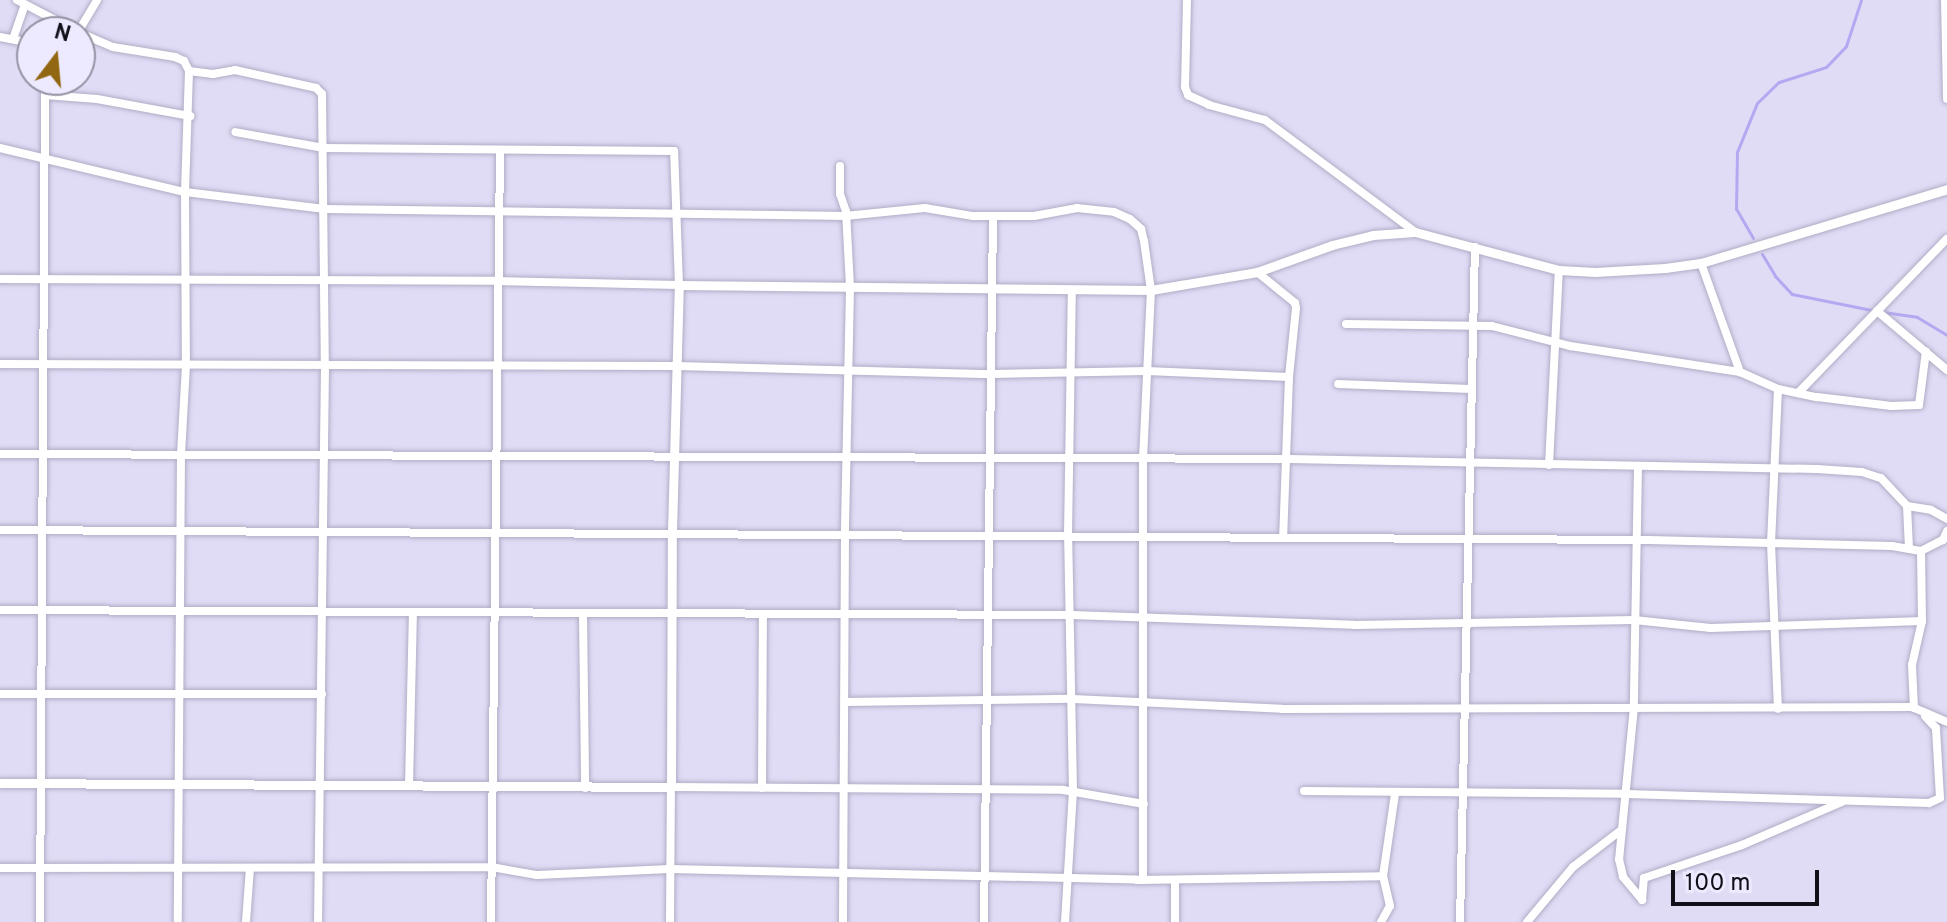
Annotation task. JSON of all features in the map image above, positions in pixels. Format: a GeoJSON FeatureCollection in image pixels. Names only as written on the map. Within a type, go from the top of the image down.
{"type":"FeatureCollection","features":[{"type":"Feature","properties":{"kind":"street"},"geometry":{"type":"LineString","coordinates":[[1187,0],[1185,87],[1188,95],[1209,105],[1265,120],[1415,232]]}},
{"type":"Feature","properties":{"kind":"street"},"geometry":{"type":"LineString","coordinates":[[1945,0],[1947,99]]}},
{"type":"Feature","properties":{"kind":"street"},"geometry":{"type":"LineString","coordinates":[[13,39],[21,2],[43,16]]}},
{"type":"Feature","properties":{"kind":"street"},"geometry":{"type":"LineString","coordinates":[[0,37],[16,40]]}},
{"type":"Feature","properties":{"kind":"street"},"geometry":{"type":"LineString","coordinates":[[96,40],[113,47],[175,57],[184,61],[189,71],[190,116],[185,192],[186,365],[181,454],[182,783],[178,922]]}},
{"type":"Feature","properties":{"kind":"street"},"geometry":{"type":"LineString","coordinates":[[189,71],[213,74],[235,70],[320,90],[324,148],[325,367],[318,922]]}},
{"type":"Feature","properties":{"kind":"street"},"geometry":{"type":"LineString","coordinates":[[40,922],[43,610],[41,279],[45,96]]}},
{"type":"Feature","properties":{"kind":"street"},"geometry":{"type":"LineString","coordinates":[[58,96],[97,99],[190,116]]}},
{"type":"Feature","properties":{"kind":"street"},"geometry":{"type":"LineString","coordinates":[[235,132],[324,148],[674,151],[679,285],[672,531],[670,922]]}},
{"type":"Feature","properties":{"kind":"street"},"geometry":{"type":"LineString","coordinates":[[0,148],[185,192],[325,209],[499,214],[845,216],[925,208],[993,216],[1034,216],[1077,208],[1114,212],[1130,219],[1141,229],[1151,290],[1143,459],[1143,880]]}},
{"type":"Feature","properties":{"kind":"street"},"geometry":{"type":"LineString","coordinates":[[491,922],[500,150]]}},
{"type":"Feature","properties":{"kind":"street"},"geometry":{"type":"LineString","coordinates":[[840,166],[850,288],[843,922]]}},
{"type":"Feature","properties":{"kind":"street"},"geometry":{"type":"LineString","coordinates":[[0,279],[498,281],[1151,290],[1257,272],[1332,245],[1373,235],[1415,232],[1559,270],[1595,272],[1701,263],[1947,189]]}},
{"type":"Feature","properties":{"kind":"street"},"geometry":{"type":"LineString","coordinates":[[984,922],[993,216]]}},
{"type":"Feature","properties":{"kind":"street"},"geometry":{"type":"LineString","coordinates":[[1799,392],[1947,239]]}},
{"type":"Feature","properties":{"kind":"street"},"geometry":{"type":"LineString","coordinates":[[1460,922],[1475,247]]}},
{"type":"Feature","properties":{"kind":"street"},"geometry":{"type":"LineString","coordinates":[[1701,263],[1740,372]]}},
{"type":"Feature","properties":{"kind":"street"},"geometry":{"type":"LineString","coordinates":[[1549,465],[1559,270]]}},
{"type":"Feature","properties":{"kind":"street"},"geometry":{"type":"LineString","coordinates":[[1257,272],[1295,303],[1283,537]]}},
{"type":"Feature","properties":{"kind":"street"},"geometry":{"type":"LineString","coordinates":[[1065,922],[1073,791],[1072,615],[1068,535],[1072,290]]}},
{"type":"Feature","properties":{"kind":"street"},"geometry":{"type":"LineString","coordinates":[[1877,311],[1947,370]]}},
{"type":"Feature","properties":{"kind":"street"},"geometry":{"type":"LineString","coordinates":[[1346,324],[1473,326],[1514,331],[1554,343],[1740,372],[1778,389],[1868,405],[1916,406],[1921,400],[1926,351]]}},
{"type":"Feature","properties":{"kind":"street"},"geometry":{"type":"LineString","coordinates":[[0,364],[677,366],[991,374],[1147,371],[1289,377]]}},
{"type":"Feature","properties":{"kind":"street"},"geometry":{"type":"LineString","coordinates":[[1338,384],[1471,389]]}},
{"type":"Feature","properties":{"kind":"street"},"geometry":{"type":"LineString","coordinates":[[1778,389],[1771,543],[1778,709]]}},
{"type":"Feature","properties":{"kind":"street"},"geometry":{"type":"LineString","coordinates":[[0,454],[1289,459],[1776,469],[1862,472],[1881,478],[1907,506],[1931,510],[1947,519]]}},
{"type":"Feature","properties":{"kind":"street"},"geometry":{"type":"LineString","coordinates":[[1638,466],[1634,707],[1620,831],[1619,859],[1623,877],[1642,900],[1644,878],[1754,841],[1845,801]]}},
{"type":"Feature","properties":{"kind":"street"},"geometry":{"type":"LineString","coordinates":[[1907,506],[1909,548]]}},
{"type":"Feature","properties":{"kind":"street"},"geometry":{"type":"LineString","coordinates":[[0,530],[672,531],[1470,541],[1635,540],[1909,548],[1921,551],[1946,537]]}},
{"type":"Feature","properties":{"kind":"street"},"geometry":{"type":"LineString","coordinates":[[1304,791],[1626,794],[1929,803],[1940,798],[1936,728],[1912,707],[1912,665],[1922,621],[1921,551]]}},
{"type":"Feature","properties":{"kind":"street"},"geometry":{"type":"LineString","coordinates":[[0,610],[1072,615],[1468,626],[1634,620],[1711,628],[1922,621]]}},
{"type":"Feature","properties":{"kind":"street"},"geometry":{"type":"LineString","coordinates":[[409,786],[413,612]]}},
{"type":"Feature","properties":{"kind":"street"},"geometry":{"type":"LineString","coordinates":[[583,613],[585,788]]}},
{"type":"Feature","properties":{"kind":"street"},"geometry":{"type":"LineString","coordinates":[[762,788],[763,614]]}},
{"type":"Feature","properties":{"kind":"street"},"geometry":{"type":"LineString","coordinates":[[0,694],[322,694]]}},
{"type":"Feature","properties":{"kind":"street"},"geometry":{"type":"LineString","coordinates":[[846,702],[1073,699],[1282,709],[1912,707],[1947,722]]}},
{"type":"Feature","properties":{"kind":"street"},"geometry":{"type":"LineString","coordinates":[[0,783],[986,789],[1073,791],[1144,804]]}},
{"type":"Feature","properties":{"kind":"street"},"geometry":{"type":"LineString","coordinates":[[1381,922],[1390,906],[1383,876],[1395,794]]}},
{"type":"Feature","properties":{"kind":"street"},"geometry":{"type":"LineString","coordinates":[[1527,922],[1573,867],[1620,831]]}},
{"type":"Feature","properties":{"kind":"street"},"geometry":{"type":"LineString","coordinates":[[0,868],[491,867],[537,875],[670,869],[1143,880],[1383,876]]}},
{"type":"Feature","properties":{"kind":"street"},"geometry":{"type":"LineString","coordinates":[[246,922],[250,868]]}},
{"type":"Feature","properties":{"kind":"street"},"geometry":{"type":"LineString","coordinates":[[1175,880],[1175,922]]}},
{"type":"Feature","properties":{"kind":"waterway"},"geometry":{"type":"LineString","coordinates":[[1753,238],[1736,209],[1737,152],[1757,103],[1779,82],[1826,67],[1846,46],[1861,0]]}},
{"type":"Feature","properties":{"kind":"waterway"},"geometry":{"type":"LineString","coordinates":[[1762,254],[1775,276],[1792,294],[1876,311]]}},
{"type":"Feature","properties":{"kind":"waterway"},"geometry":{"type":"LineString","coordinates":[[1883,312],[1917,317],[1947,335]]}}]}
